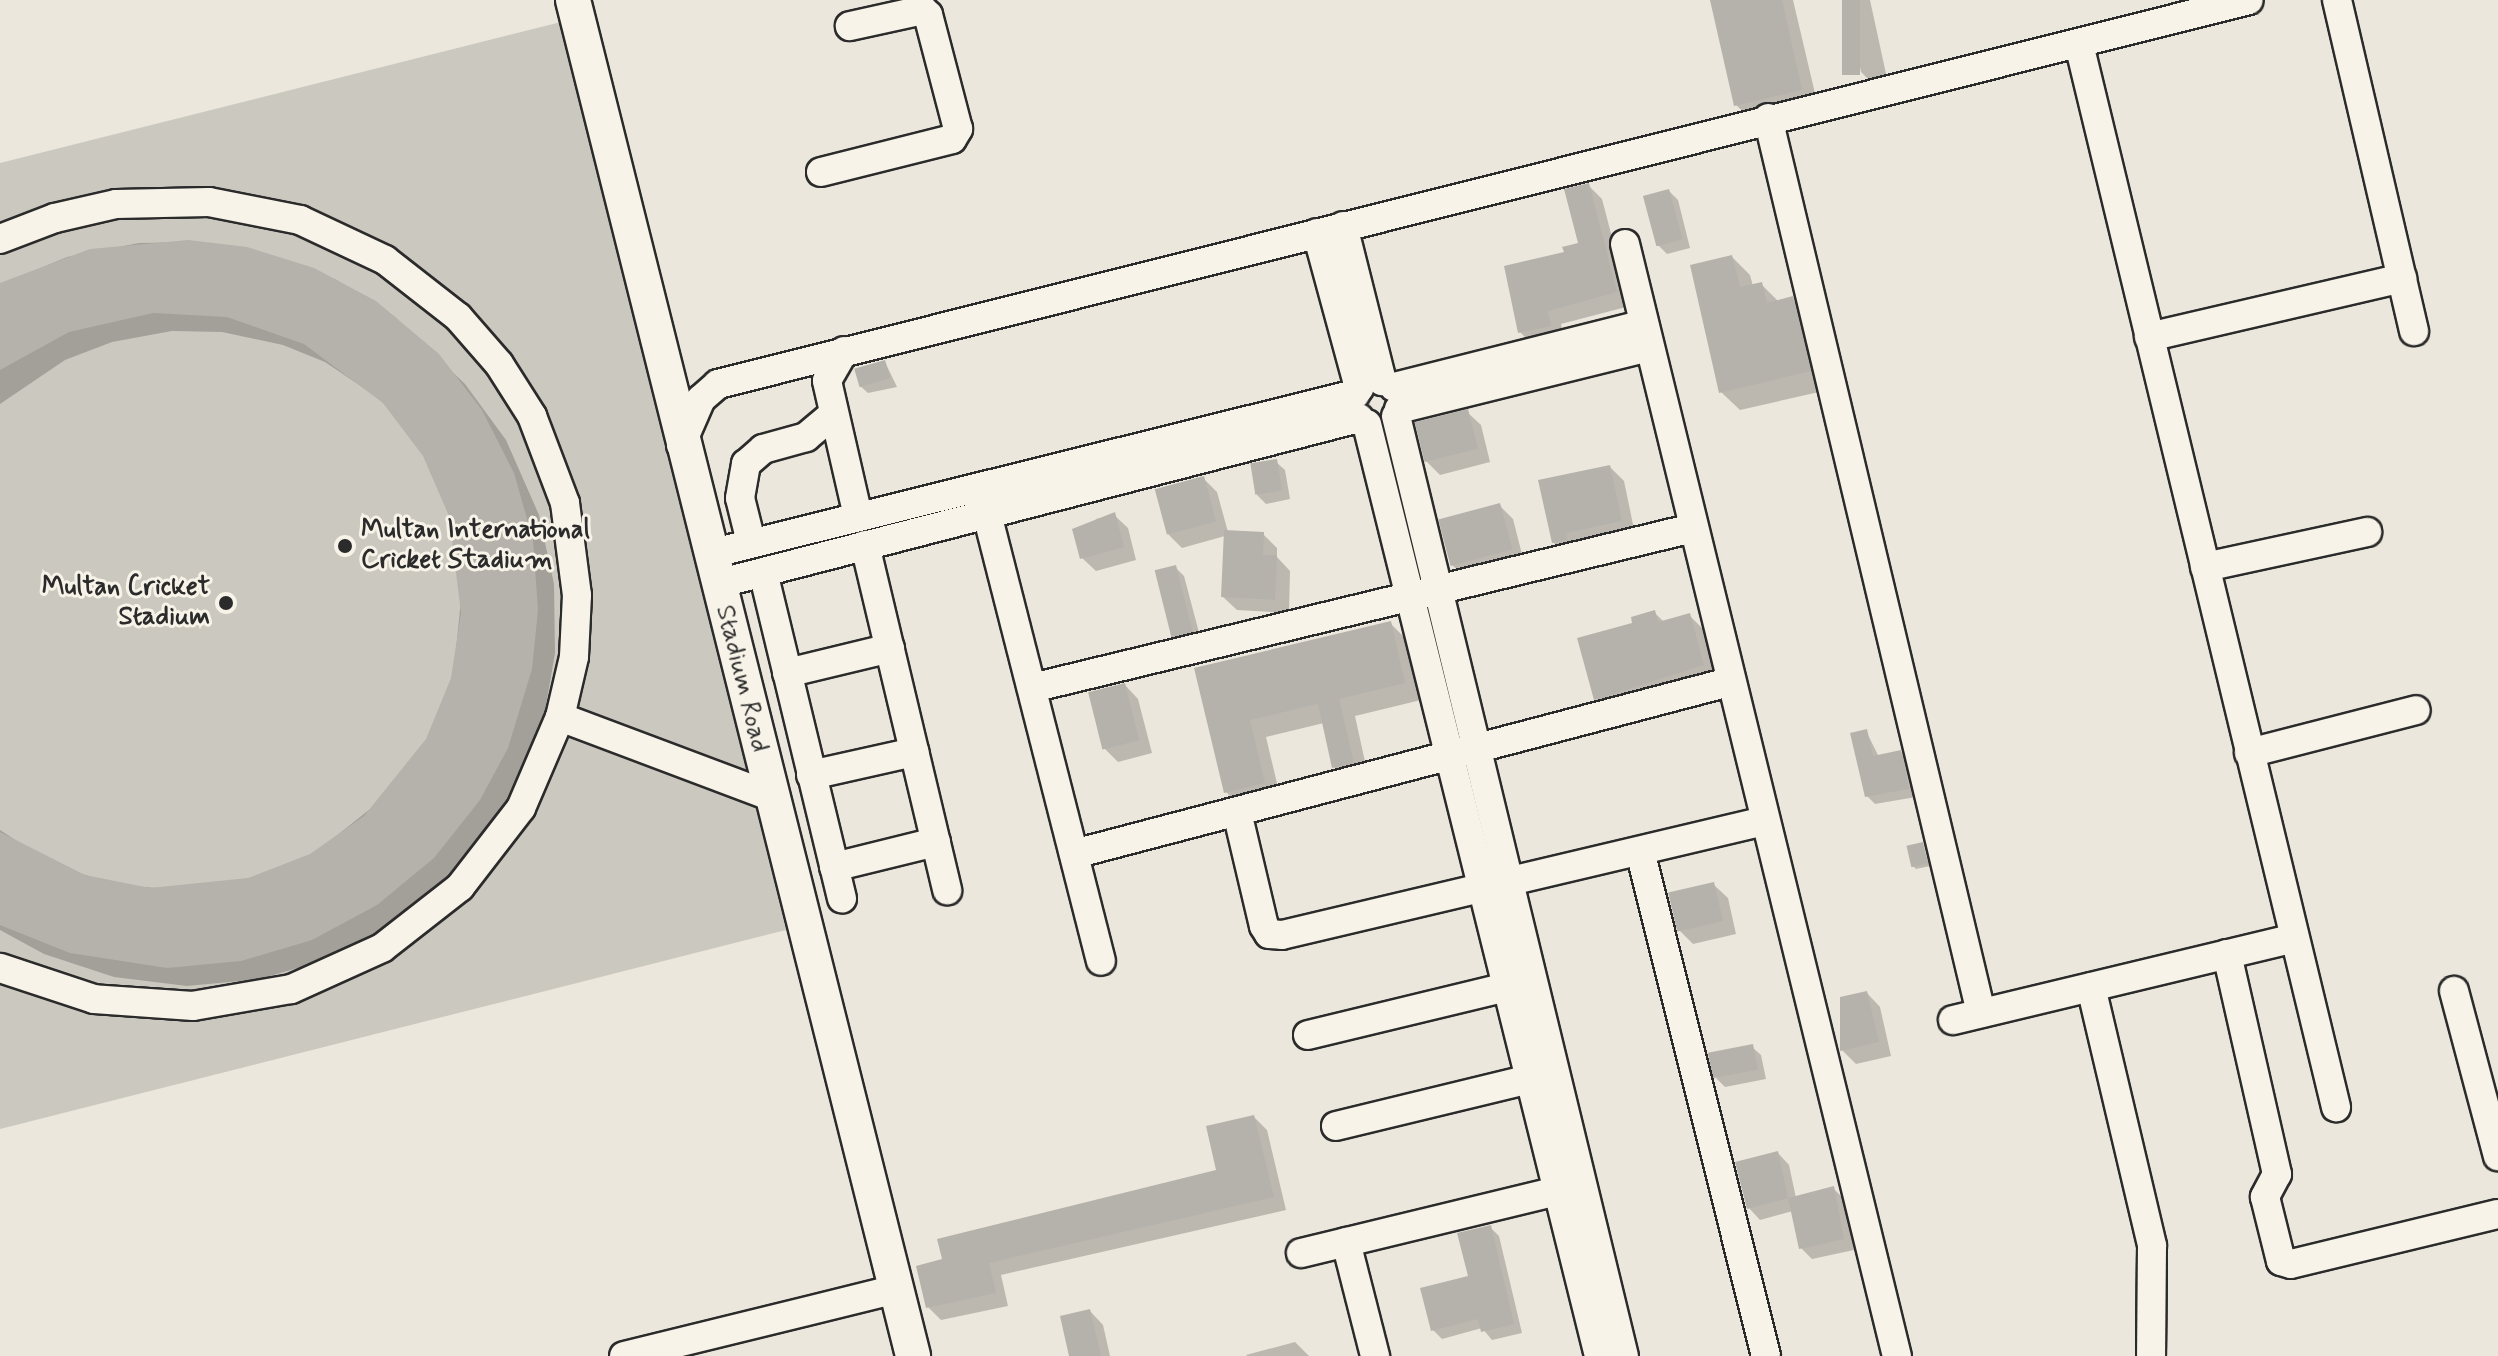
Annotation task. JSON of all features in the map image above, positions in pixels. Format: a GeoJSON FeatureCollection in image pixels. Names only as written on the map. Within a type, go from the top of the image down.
{"type":"FeatureCollection","features":[{"type":"Feature","properties":{"kind":"main road","name":"Stadium Road"},"geometry":{"type":"LineString","coordinates":[[573,0],[681,445],[913,1356]]}},
{"type":"Feature","properties":{"kind":"street"},"geometry":{"type":"LineString","coordinates":[[681,445],[701,399],[718,384],[2059,44],[2079,44],[2249,0]]}},
{"type":"Feature","properties":{"kind":"street"},"geometry":{"type":"LineString","coordinates":[[2337,0],[2414,331]]}},
{"type":"Feature","properties":{"kind":"street"},"geometry":{"type":"LineString","coordinates":[[821,172],[952,139],[958,129],[928,15],[923,10],[883,9],[850,26]]}},
{"type":"Feature","properties":{"kind":"street"},"geometry":{"type":"LineString","coordinates":[[2079,44],[2336,1107]]}},
{"type":"Feature","properties":{"kind":"street"},"geometry":{"type":"LineString","coordinates":[[1768,118],[1981,1013]]}},
{"type":"Feature","properties":{"kind":"street"},"geometry":{"type":"LineString","coordinates":[[0,239],[55,218],[116,204],[178,200],[240,206],[300,220],[358,244],[435,296],[479,340],[516,390],[545,444],[565,503],[577,595],[574,657],[560,717],[521,808],[482,862],[409,930],[342,969],[259,997],[160,1006],[61,991],[0,968]]}},
{"type":"Feature","properties":{"kind":"street"},"geometry":{"type":"LineString","coordinates":[[1330,230],[1376,402],[1496,887],[1624,1356]]}},
{"type":"Feature","properties":{"kind":"street"},"geometry":{"type":"LineString","coordinates":[[1625,244],[1729,682],[1897,1356]]}},
{"type":"Feature","properties":{"kind":"street"},"geometry":{"type":"LineString","coordinates":[[2149,337],[2402,278]]}},
{"type":"Feature","properties":{"kind":"street"},"geometry":{"type":"LineString","coordinates":[[714,569],[751,542],[1376,402],[1647,335]]}},
{"type":"Feature","properties":{"kind":"street"},"geometry":{"type":"LineString","coordinates":[[844,351],[827,381],[858,516]]}},
{"type":"Feature","properties":{"kind":"street"},"geometry":{"type":"LineString","coordinates":[[714,569],[763,572],[987,514],[1376,402]]}},
{"type":"Feature","properties":{"kind":"street"},"geometry":{"type":"LineString","coordinates":[[751,542],[740,498],[746,464],[763,449],[806,437],[833,414]]}},
{"type":"Feature","properties":{"kind":"street"},"geometry":{"type":"LineString","coordinates":[[987,514],[1101,961]]}},
{"type":"Feature","properties":{"kind":"street"},"geometry":{"type":"LineString","coordinates":[[1032,688],[1693,528]]}},
{"type":"Feature","properties":{"kind":"street"},"geometry":{"type":"LineString","coordinates":[[2205,567],[2367,532]]}},
{"type":"Feature","properties":{"kind":"street"},"geometry":{"type":"LineString","coordinates":[[865,545],[947,890]]}},
{"type":"Feature","properties":{"kind":"street"},"geometry":{"type":"LineString","coordinates":[[763,572],[842,899]]}},
{"type":"Feature","properties":{"kind":"street"},"geometry":{"type":"LineString","coordinates":[[787,673],[890,648]]}},
{"type":"Feature","properties":{"kind":"street"},"geometry":{"type":"LineString","coordinates":[[1074,854],[1729,682]]}},
{"type":"Feature","properties":{"kind":"street"},"geometry":{"type":"LineString","coordinates":[[2249,753],[2416,710]]}},
{"type":"Feature","properties":{"kind":"street"},"geometry":{"type":"LineString","coordinates":[[560,717],[770,796]]}},
{"type":"Feature","properties":{"kind":"street"},"geometry":{"type":"LineString","coordinates":[[811,775],[914,752]]}},
{"type":"Feature","properties":{"kind":"street"},"geometry":{"type":"LineString","coordinates":[[1237,812],[1269,934],[1496,887],[1764,821]]}},
{"type":"Feature","properties":{"kind":"street"},"geometry":{"type":"LineString","coordinates":[[834,867],[936,842]]}},
{"type":"Feature","properties":{"kind":"street"},"geometry":{"type":"LineString","coordinates":[[1640,851],[1766,1356]]}},
{"type":"Feature","properties":{"kind":"street"},"geometry":{"type":"LineString","coordinates":[[1496,887],[1507,987],[1599,1356]]}},
{"type":"Feature","properties":{"kind":"street"},"geometry":{"type":"LineString","coordinates":[[1953,1020],[2294,938]]}},
{"type":"Feature","properties":{"kind":"street"},"geometry":{"type":"LineString","coordinates":[[2227,954],[2277,1174],[2265,1197],[2281,1261],[2291,1264],[2498,1214]]}},
{"type":"Feature","properties":{"kind":"street"},"geometry":{"type":"LineString","coordinates":[[1308,1035],[1507,987]]}},
{"type":"Feature","properties":{"kind":"street"},"geometry":{"type":"LineString","coordinates":[[2091,987],[2152,1246],[2151,1356]]}},
{"type":"Feature","properties":{"kind":"street"},"geometry":{"type":"LineString","coordinates":[[2454,991],[2498,1156]]}},
{"type":"Feature","properties":{"kind":"street"},"geometry":{"type":"LineString","coordinates":[[1336,1126],[1530,1079]]}},
{"type":"Feature","properties":{"kind":"street"},"geometry":{"type":"LineString","coordinates":[[1301,1253],[1558,1191]]}},
{"type":"Feature","properties":{"kind":"street"},"geometry":{"type":"LineString","coordinates":[[1346,1242],[1375,1356]]}},
{"type":"Feature","properties":{"kind":"street"},"geometry":{"type":"LineString","coordinates":[[624,1356],[896,1289]]}},
{"type":"Feature","properties":{"kind":"shaded area","name":"Multan International Cricket Stadium"},"geometry":{"type":"Polygon","coordinates":[[[561,22],[786,930],[0,1129],[0,163],[561,22]]]}},
{"type":"Feature","properties":{"kind":"building"},"geometry":{"type":"Polygon","coordinates":[[[1710,0],[1782,0],[1802,90],[1734,106],[1710,0]]]}},
{"type":"Feature","properties":{"kind":"building"},"geometry":{"type":"Polygon","coordinates":[[[1842,0],[1860,0],[1860,75],[1842,75],[1842,0]]]}},
{"type":"Feature","properties":{"kind":"building"},"geometry":{"type":"Polygon","coordinates":[[[1589,183],[1617,292],[1548,311],[1551,326],[1518,333],[1504,266],[1564,252],[1562,247],[1578,243],[1564,189],[1589,183]]]}},
{"type":"Feature","properties":{"kind":"building"},"geometry":{"type":"Polygon","coordinates":[[[1669,189],[1682,239],[1656,246],[1643,196],[1669,189]]]}},
{"type":"Feature","properties":{"kind":"building"},"geometry":{"type":"Polygon","coordinates":[[[188,240],[247,247],[314,268],[376,301],[439,354],[482,410],[514,473],[533,540],[538,610],[532,669],[508,748],[480,800],[434,858],[377,905],[312,940],[241,961],[167,968],[70,953],[0,925],[0,832],[85,875],[150,888],[248,878],[310,854],[364,816],[426,739],[451,678],[461,613],[449,516],[423,456],[383,403],[304,344],[227,317],[153,313],[69,332],[0,370],[0,283],[90,249],[188,240]]]}},
{"type":"Feature","properties":{"kind":"building"},"geometry":{"type":"Polygon","coordinates":[[[1732,255],[1740,287],[1762,282],[1767,303],[1793,296],[1811,371],[1719,393],[1690,265],[1732,255]]]}},
{"type":"Feature","properties":{"kind":"building"},"geometry":{"type":"Polygon","coordinates":[[[885,360],[890,378],[859,387],[854,369],[885,360]]]}},
{"type":"Feature","properties":{"kind":"building"},"geometry":{"type":"Polygon","coordinates":[[[1468,409],[1478,449],[1425,462],[1415,422],[1468,409]]]}},
{"type":"Feature","properties":{"kind":"building"},"geometry":{"type":"Polygon","coordinates":[[[1277,459],[1282,491],[1255,495],[1250,463],[1277,459]]]}},
{"type":"Feature","properties":{"kind":"building"},"geometry":{"type":"Polygon","coordinates":[[[1610,465],[1622,521],[1566,533],[1567,540],[1552,543],[1538,480],[1610,465]]]}},
{"type":"Feature","properties":{"kind":"building"},"geometry":{"type":"Polygon","coordinates":[[[1204,476],[1216,521],[1167,535],[1155,489],[1204,476]]]}},
{"type":"Feature","properties":{"kind":"building"},"geometry":{"type":"Polygon","coordinates":[[[1500,503],[1512,549],[1451,566],[1438,520],[1500,503]]]}},
{"type":"Feature","properties":{"kind":"building"},"geometry":{"type":"Polygon","coordinates":[[[1115,512],[1124,547],[1080,559],[1072,529],[1115,512]]]}},
{"type":"Feature","properties":{"kind":"building"},"geometry":{"type":"Polygon","coordinates":[[[1224,530],[1264,532],[1263,555],[1277,555],[1275,600],[1221,597],[1224,530]]]}},
{"type":"Feature","properties":{"kind":"building"},"geometry":{"type":"Polygon","coordinates":[[[1176,565],[1193,632],[1171,637],[1155,570],[1176,565]]]}},
{"type":"Feature","properties":{"kind":"building"},"geometry":{"type":"Polygon","coordinates":[[[1655,610],[1658,622],[1690,613],[1704,665],[1594,700],[1577,638],[1632,623],[1631,617],[1655,610]]]}},
{"type":"Feature","properties":{"kind":"building"},"geometry":{"type":"Polygon","coordinates":[[[1391,621],[1405,683],[1339,699],[1354,763],[1332,768],[1318,704],[1250,720],[1265,783],[1224,793],[1194,668],[1391,621]]]}},
{"type":"Feature","properties":{"kind":"building"},"geometry":{"type":"Polygon","coordinates":[[[1125,683],[1139,740],[1102,749],[1088,692],[1125,683]]]}},
{"type":"Feature","properties":{"kind":"building"},"geometry":{"type":"Polygon","coordinates":[[[1867,729],[1873,756],[1901,750],[1909,789],[1865,797],[1850,733],[1867,729]]]}},
{"type":"Feature","properties":{"kind":"building"},"geometry":{"type":"Polygon","coordinates":[[[1923,842],[1928,863],[1911,867],[1906,846],[1923,842]]]}},
{"type":"Feature","properties":{"kind":"building"},"geometry":{"type":"Polygon","coordinates":[[[1714,882],[1723,921],[1677,932],[1668,893],[1714,882]]]}},
{"type":"Feature","properties":{"kind":"building"},"geometry":{"type":"Polygon","coordinates":[[[1867,991],[1879,1042],[1840,1051],[1840,997],[1867,991]]]}},
{"type":"Feature","properties":{"kind":"building"},"geometry":{"type":"Polygon","coordinates":[[[1753,1044],[1758,1070],[1713,1078],[1708,1053],[1753,1044]]]}},
{"type":"Feature","properties":{"kind":"building"},"geometry":{"type":"Polygon","coordinates":[[[1254,1115],[1274,1197],[989,1263],[996,1293],[926,1308],[916,1266],[942,1259],[937,1239],[1216,1170],[1206,1126],[1254,1115]]]}},
{"type":"Feature","properties":{"kind":"building"},"geometry":{"type":"Polygon","coordinates":[[[1778,1151],[1788,1198],[1747,1209],[1735,1162],[1778,1151]]]}},
{"type":"Feature","properties":{"kind":"building"},"geometry":{"type":"Polygon","coordinates":[[[1834,1186],[1844,1239],[1799,1249],[1788,1198],[1834,1186]]]}},
{"type":"Feature","properties":{"kind":"building"},"geometry":{"type":"Polygon","coordinates":[[[1491,1225],[1514,1324],[1481,1332],[1478,1319],[1431,1331],[1420,1288],[1468,1276],[1457,1233],[1491,1225]]]}},
{"type":"Feature","properties":{"kind":"building"},"geometry":{"type":"Polygon","coordinates":[[[1090,1309],[1101,1356],[1069,1356],[1060,1316],[1090,1309]]]}},
{"type":"Feature","properties":{"kind":"place","name":"Multan International Cricket Stadium"},"geometry":{"type":"Point","coordinates":[345,546]}},
{"type":"Feature","properties":{"kind":"place","name":"Multan Cricket Stadium"},"geometry":{"type":"Point","coordinates":[226,603]}}]}
